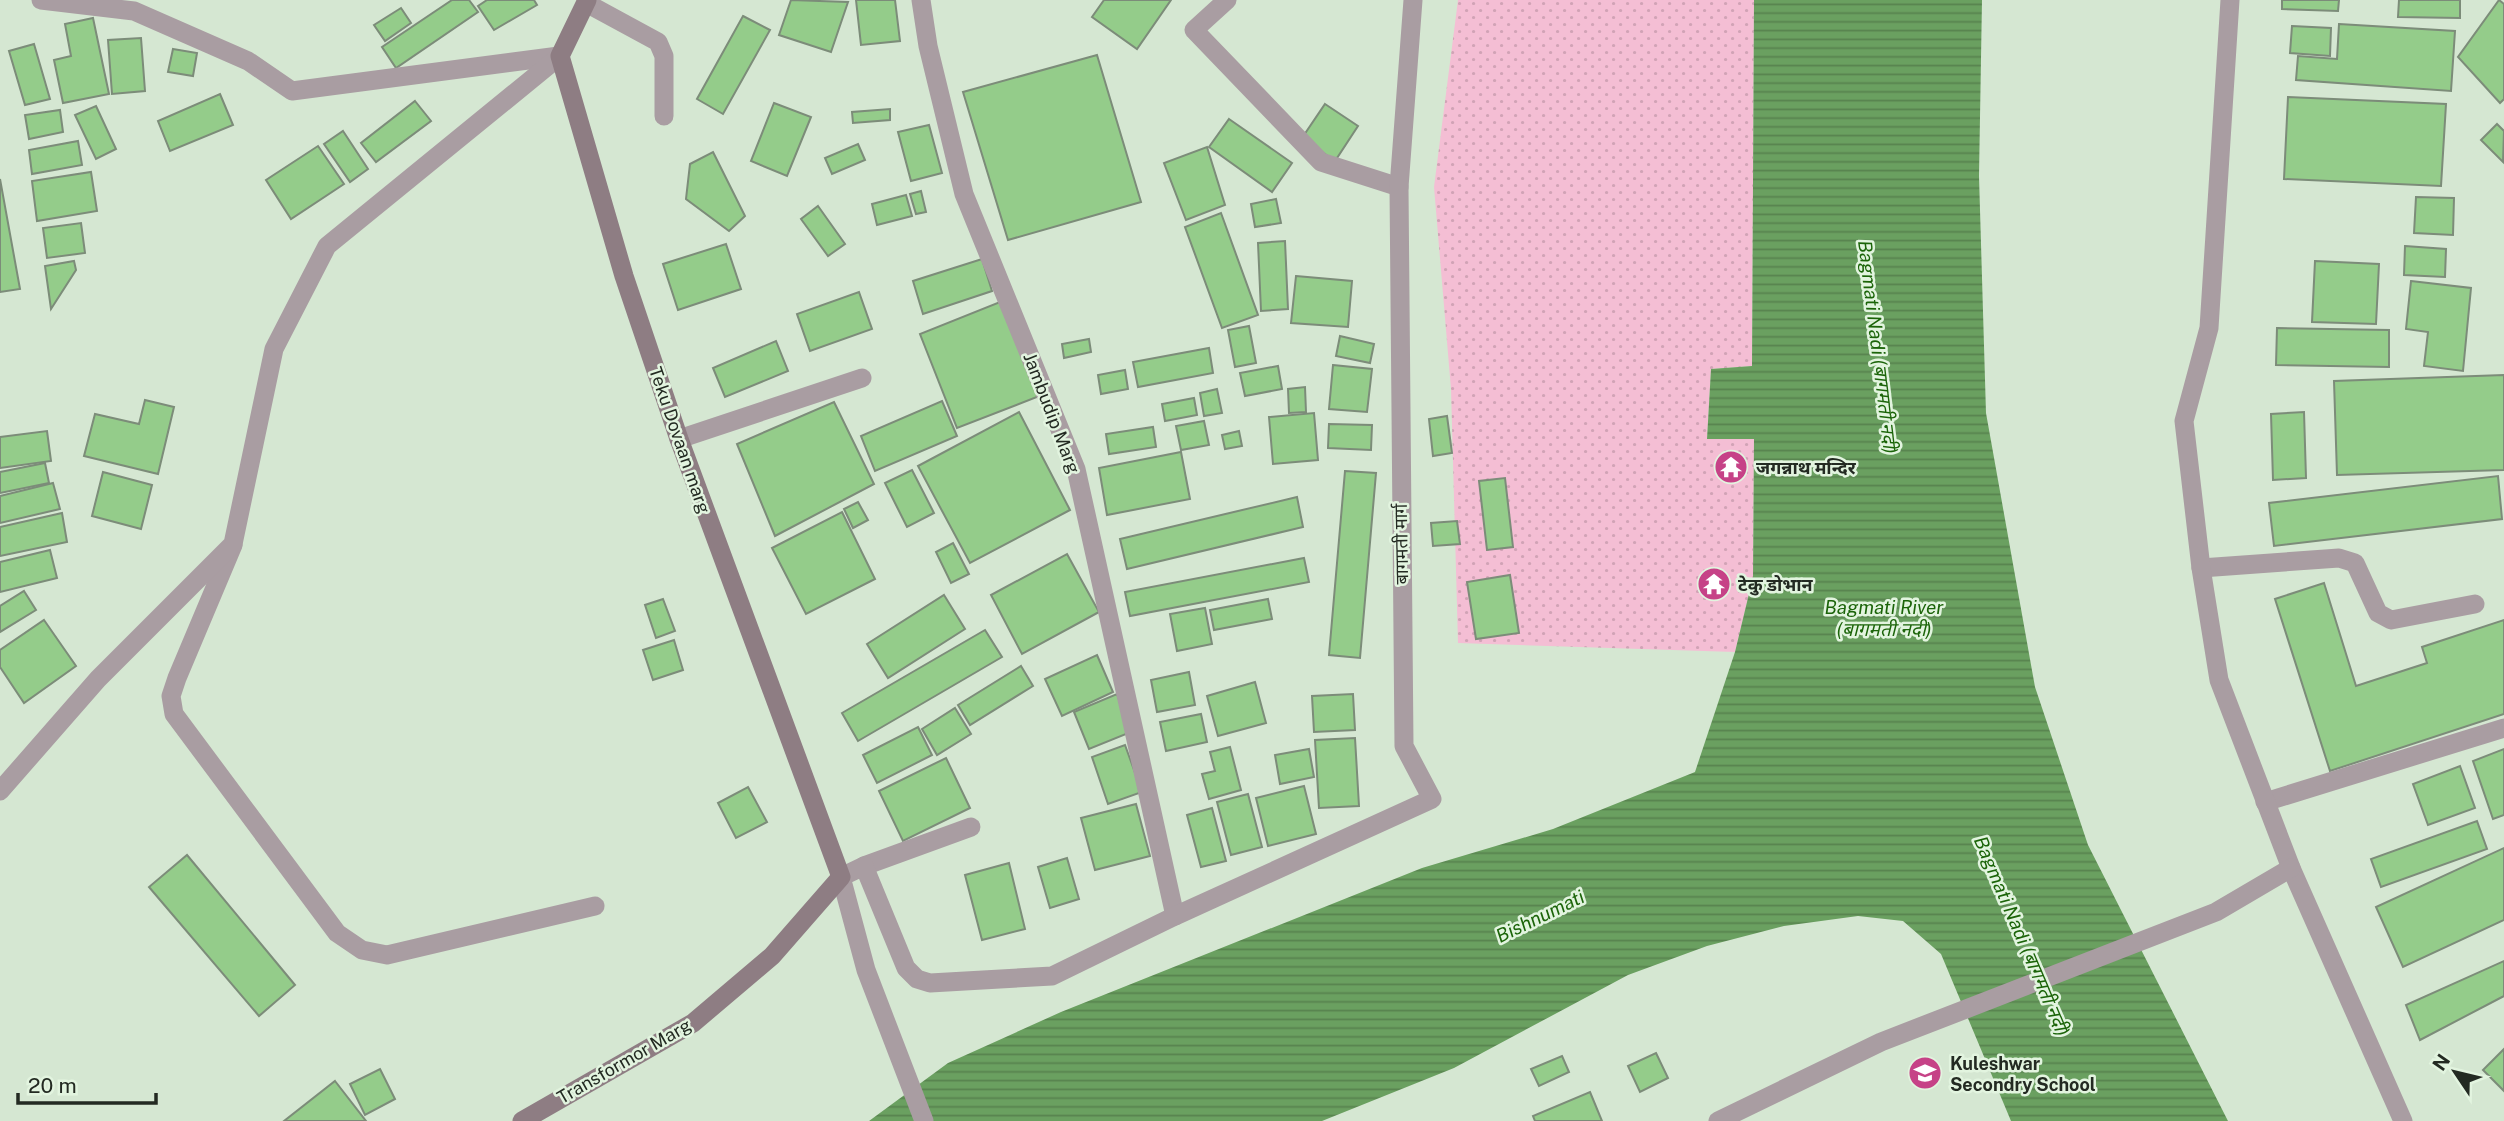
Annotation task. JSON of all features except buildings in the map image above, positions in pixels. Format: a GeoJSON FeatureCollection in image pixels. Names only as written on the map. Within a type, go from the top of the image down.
{"type":"FeatureCollection","features":[{"type":"Feature","properties":{"kind":"main road"},"geometry":{"type":"LineString","coordinates":[[560,56],[587,1]]}},
{"type":"Feature","properties":{"kind":"main road","name":"Teku Dovaan marg"},"geometry":{"type":"LineString","coordinates":[[560,56],[624,276],[678,439],[841,877]]}},
{"type":"Feature","properties":{"kind":"main road","name":"Transformor Marg"},"geometry":{"type":"LineString","coordinates":[[522,1121],[692,1023],[772,956],[841,877]]}},
{"type":"Feature","properties":{"kind":"street"},"geometry":{"type":"LineString","coordinates":[[41,0],[134,11],[248,61],[292,91],[560,56]]}},
{"type":"Feature","properties":{"kind":"street","name":"Jambudip Marg"},"geometry":{"type":"LineString","coordinates":[[921,0],[928,46],[964,194],[1076,469],[1175,916]]}},
{"type":"Feature","properties":{"kind":"street"},"geometry":{"type":"LineString","coordinates":[[1227,0],[1195,30],[1321,162],[1399,187]]}},
{"type":"Feature","properties":{"kind":"street","name":"बागमती मार्ग"},"geometry":{"type":"LineString","coordinates":[[1175,916],[1432,799],[1404,746],[1399,187],[1413,0]]}},
{"type":"Feature","properties":{"kind":"street"},"geometry":{"type":"LineString","coordinates":[[2230,0],[2209,327],[2183,421],[2201,568],[2219,680],[2291,868],[2403,1121]]}},
{"type":"Feature","properties":{"kind":"street"},"geometry":{"type":"LineString","coordinates":[[587,1],[658,42],[664,56],[664,116]]}},
{"type":"Feature","properties":{"kind":"street"},"geometry":{"type":"LineString","coordinates":[[560,56],[327,246],[274,349],[233,544],[171,696],[174,714],[337,933],[362,950],[387,954],[595,906]]}},
{"type":"Feature","properties":{"kind":"street"},"geometry":{"type":"LineString","coordinates":[[678,439],[862,378]]}},
{"type":"Feature","properties":{"kind":"street"},"geometry":{"type":"LineString","coordinates":[[0,791],[98,680],[233,544]]}},
{"type":"Feature","properties":{"kind":"street"},"geometry":{"type":"LineString","coordinates":[[2201,568],[2339,558],[2355,563],[2378,613],[2391,620],[2474,604]]}},
{"type":"Feature","properties":{"kind":"street"},"geometry":{"type":"LineString","coordinates":[[2265,802],[2504,728]]}},
{"type":"Feature","properties":{"kind":"street"},"geometry":{"type":"LineString","coordinates":[[924,1121],[866,970],[841,877],[863,866],[971,827]]}},
{"type":"Feature","properties":{"kind":"street"},"geometry":{"type":"LineString","coordinates":[[863,866],[906,968],[917,979],[930,983],[1052,976],[1175,916]]}},
{"type":"Feature","properties":{"kind":"street"},"geometry":{"type":"LineString","coordinates":[[1718,1121],[1881,1042],[2217,912],[2291,868]]}},
{"type":"Feature","properties":{"kind":"shaded area"},"geometry":{"type":"Polygon","coordinates":[[[1458,0],[1754,0],[1752,366],[1711,369],[1707,439],[1754,439],[1753,577],[1735,652],[1458,643],[1451,389],[1434,187],[1458,0]]]}},
{"type":"Feature","properties":{"kind":"water","name":"Bagmati River (बागमती नदी)"},"geometry":{"type":"Polygon","coordinates":[[[1754,0],[1982,0],[1979,176],[1986,413],[2035,687],[2088,845],[2228,1121],[2011,1121],[1941,954],[1903,921],[1858,916],[1784,926],[1707,946],[1628,975],[1454,1068],[1322,1121],[869,1121],[948,1063],[1061,1012],[1422,868],[1553,829],[1695,772],[1735,652],[1753,577],[1754,439],[1707,439],[1711,369],[1752,366],[1754,0]]]}},
{"type":"Feature","properties":{"kind":"place","name":"जगन्नाथ मन्दिर"},"geometry":{"type":"Point","coordinates":[1731,467]}},
{"type":"Feature","properties":{"kind":"place","name":"टेकु डोभान"},"geometry":{"type":"Point","coordinates":[1714,584]}},
{"type":"Feature","properties":{"kind":"place","name":"Kuleshwar Secondry School"},"geometry":{"type":"Point","coordinates":[1925,1073]}},
{"type":"Feature","properties":{"kind":"water label","name":"Bagmati Nadi (बागमती नदी)"},"geometry":{"type":"Point","coordinates":[1878,347]}},
{"type":"Feature","properties":{"kind":"water label","name":"Bishnumati"},"geometry":{"type":"Point","coordinates":[1540,916]}},
{"type":"Feature","properties":{"kind":"water label","name":"Bagmati Nadi (बागमती नदी)"},"geometry":{"type":"Point","coordinates":[2022,936]}}]}
